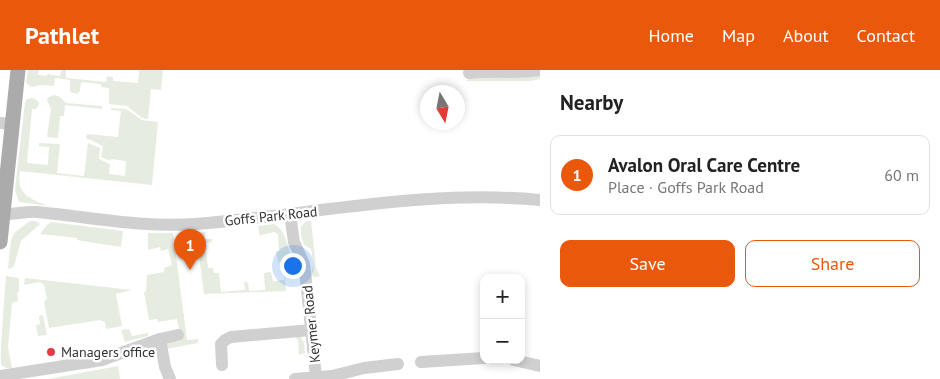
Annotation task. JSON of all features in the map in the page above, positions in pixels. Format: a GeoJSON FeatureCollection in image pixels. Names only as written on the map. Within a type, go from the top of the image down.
{"type":"FeatureCollection","features":[{"type":"Feature","properties":{"kind":"main road"},"geometry":{"type":"LineString","coordinates":[[0,242],[6,124],[18,70]]}},
{"type":"Feature","properties":{"kind":"street"},"geometry":{"type":"LineString","coordinates":[[469,73],[539,70]]}},
{"type":"Feature","properties":{"kind":"street","name":"Goffs Park Road"},"geometry":{"type":"LineString","coordinates":[[2,214],[35,212],[130,224],[163,225],[194,224],[458,198],[540,200]]}},
{"type":"Feature","properties":{"kind":"street","name":"Keymer Road"},"geometry":{"type":"LineString","coordinates":[[290,214],[294,242],[304,264],[316,377]]}},
{"type":"Feature","properties":{"kind":"street"},"geometry":{"type":"LineString","coordinates":[[222,365],[221,344],[231,337],[311,330]]}},
{"type":"Feature","properties":{"kind":"street"},"geometry":{"type":"LineString","coordinates":[[0,376],[102,360],[160,339],[178,336]]}},
{"type":"Feature","properties":{"kind":"street"},"geometry":{"type":"LineString","coordinates":[[160,339],[165,367],[170,379]]}},
{"type":"Feature","properties":{"kind":"street"},"geometry":{"type":"LineString","coordinates":[[421,362],[480,358]]}},
{"type":"Feature","properties":{"kind":"street"},"geometry":{"type":"LineString","coordinates":[[525,363],[540,366]]}},
{"type":"Feature","properties":{"kind":"street","name":"Keymer Road"},"geometry":{"type":"LineString","coordinates":[[295,379],[332,376],[364,368],[398,364]]}},
{"type":"Feature","properties":{"kind":"shaded area"},"geometry":{"type":"Polygon","coordinates":[[[28,70],[39,70],[38,75],[60,76],[62,70],[66,70],[66,78],[106,82],[107,76],[113,77],[113,81],[138,83],[139,70],[163,70],[161,90],[151,89],[148,119],[142,118],[127,106],[109,104],[109,88],[101,87],[101,84],[81,82],[80,91],[77,94],[70,92],[70,80],[55,78],[54,86],[42,85],[31,87],[26,83],[28,70]]]}},
{"type":"Feature","properties":{"kind":"shaded area"},"geometry":{"type":"Polygon","coordinates":[[[540,75],[540,79],[531,81],[466,81],[470,77],[540,75]]]}},
{"type":"Feature","properties":{"kind":"shaded area"},"geometry":{"type":"Polygon","coordinates":[[[54,95],[60,97],[66,103],[102,106],[102,109],[65,105],[64,116],[60,116],[58,138],[47,137],[51,109],[47,100],[54,95]]]}},
{"type":"Feature","properties":{"kind":"shaded area"},"geometry":{"type":"Polygon","coordinates":[[[33,98],[39,104],[36,109],[32,109],[27,163],[48,165],[49,147],[39,146],[39,143],[60,144],[57,173],[84,176],[88,143],[100,148],[99,159],[110,164],[109,174],[125,176],[126,161],[111,159],[111,161],[101,157],[103,146],[86,138],[87,134],[118,137],[121,111],[111,110],[111,108],[126,109],[142,120],[158,122],[152,185],[20,171],[20,185],[25,194],[48,206],[19,202],[15,190],[25,102],[27,99],[33,98]]]}},
{"type":"Feature","properties":{"kind":"shaded area"},"geometry":{"type":"Polygon","coordinates":[[[30,221],[36,221],[40,224],[21,241],[14,266],[10,269],[8,268],[11,240],[15,232],[30,221]]]}},
{"type":"Feature","properties":{"kind":"shaded area"},"geometry":{"type":"Polygon","coordinates":[[[307,221],[311,221],[316,268],[320,276],[313,277],[314,265],[311,249],[304,245],[301,235],[301,226],[307,221]]]}},
{"type":"Feature","properties":{"kind":"shaded area"},"geometry":{"type":"Polygon","coordinates":[[[51,222],[123,231],[121,247],[77,240],[77,238],[40,234],[51,222]]]}},
{"type":"Feature","properties":{"kind":"shaded area"},"geometry":{"type":"Polygon","coordinates":[[[274,224],[284,235],[292,257],[278,263],[276,251],[279,251],[278,234],[274,232],[261,235],[260,237],[258,226],[274,224]]]}},
{"type":"Feature","properties":{"kind":"shaded area"},"geometry":{"type":"Polygon","coordinates":[[[196,232],[205,232],[205,239],[212,239],[212,242],[205,243],[208,268],[213,268],[214,273],[219,273],[221,292],[245,290],[244,281],[248,283],[249,291],[265,290],[264,273],[271,272],[273,281],[284,280],[284,271],[286,291],[204,294],[196,232]]]}},
{"type":"Feature","properties":{"kind":"shaded area"},"geometry":{"type":"Polygon","coordinates":[[[148,233],[173,233],[187,340],[198,339],[198,343],[166,349],[167,343],[181,341],[177,319],[158,322],[157,319],[149,320],[144,292],[146,292],[147,275],[164,272],[164,268],[172,265],[168,249],[161,251],[160,247],[148,250],[148,233]]]}},
{"type":"Feature","properties":{"kind":"shaded area"},"geometry":{"type":"Polygon","coordinates":[[[6,276],[19,278],[18,301],[12,303],[8,347],[12,368],[4,367],[1,364],[6,276]]]}},
{"type":"Feature","properties":{"kind":"shaded area"},"geometry":{"type":"Polygon","coordinates":[[[25,278],[132,290],[116,294],[122,326],[106,329],[105,322],[100,320],[49,328],[44,302],[47,299],[44,285],[40,282],[24,285],[25,278]]]}},
{"type":"Feature","properties":{"kind":"shaded area"},"geometry":{"type":"Polygon","coordinates":[[[43,315],[47,335],[38,336],[36,325],[40,324],[39,316],[43,315]]]}},
{"type":"Feature","properties":{"kind":"shaded area"},"geometry":{"type":"Polygon","coordinates":[[[129,329],[132,336],[148,333],[148,336],[125,342],[121,330],[129,329]]]}},
{"type":"Feature","properties":{"kind":"shaded area"},"geometry":{"type":"Polygon","coordinates":[[[295,337],[301,337],[305,353],[299,355],[298,340],[295,337]]]}},
{"type":"Feature","properties":{"kind":"shaded area"},"geometry":{"type":"Polygon","coordinates":[[[118,366],[120,379],[48,379],[118,366]]]}},
{"type":"Feature","properties":{"kind":"place","name":"Avalon Oral Care Centre"},"geometry":{"type":"Point","coordinates":[190,270]}},
{"type":"Feature","properties":{"kind":"place","name":"Managers office"},"geometry":{"type":"Point","coordinates":[51,352]}}]}
